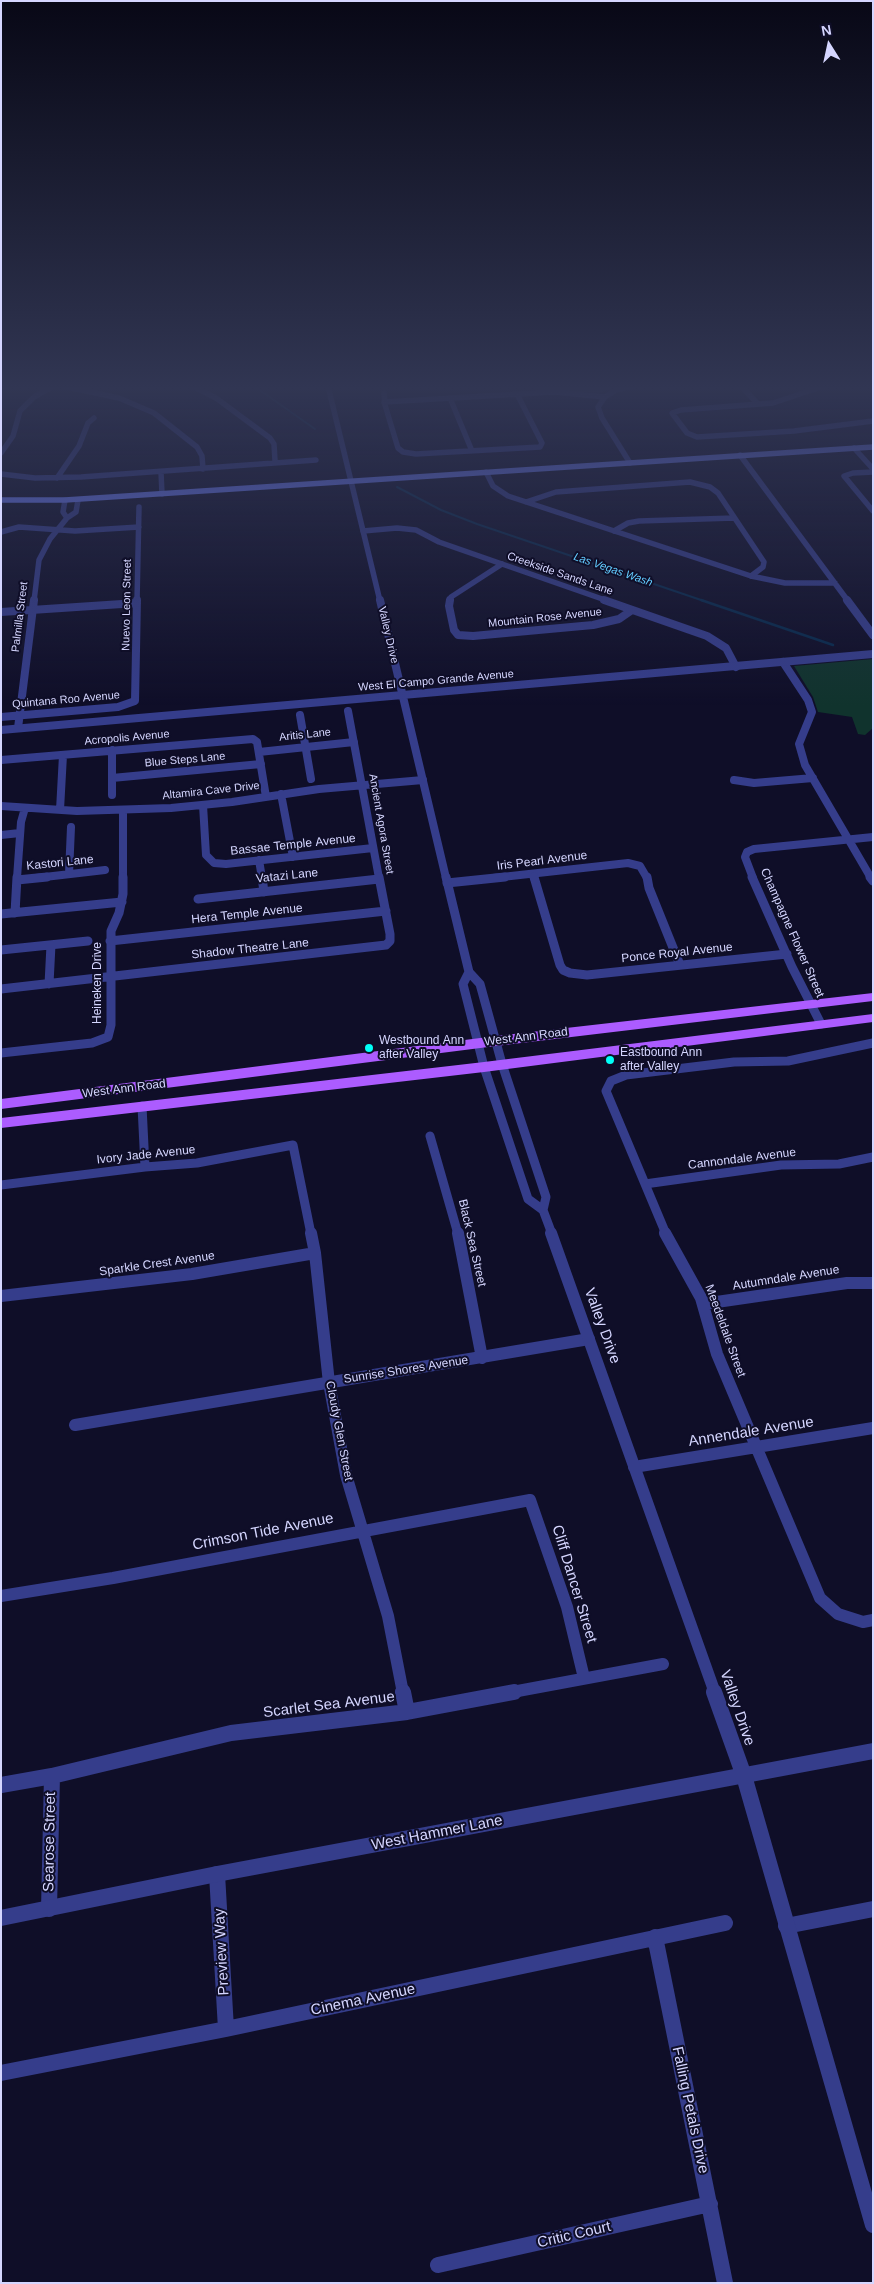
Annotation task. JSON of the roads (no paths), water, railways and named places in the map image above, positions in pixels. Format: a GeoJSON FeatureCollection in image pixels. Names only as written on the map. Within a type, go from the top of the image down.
{"type":"FeatureCollection","features":[{"type":"Feature","properties":{"kind":"main road"},"geometry":{"type":"LineString","coordinates":[[1,498],[50,501],[183,493]]}},
{"type":"Feature","properties":{"kind":"main road","name":"West Ann Road"},"geometry":{"type":"LineString","coordinates":[[1,1104],[218,1078],[478,1043],[873,997]]}},
{"type":"Feature","properties":{"kind":"main road","name":"West Ann Road"},"geometry":{"type":"LineString","coordinates":[[1,1123],[484,1067],[873,1018]]}},
{"type":"Feature","properties":{"kind":"main road"},"geometry":{"type":"LineString","coordinates":[[80,1094],[109,1098],[142,1106],[151,1096],[213,1087],[218,1078]]}},
{"type":"Feature","properties":{"kind":"street","name":"Valley Drive"},"geometry":{"type":"LineString","coordinates":[[354,493],[469,972],[480,984],[502,1064],[546,1196],[543,1210],[744,1776],[873,2225]]}},
{"type":"Feature","properties":{"kind":"street"},"geometry":{"type":"LineString","coordinates":[[502,493],[751,576],[785,583],[835,583]]}},
{"type":"Feature","properties":{"kind":"street"},"geometry":{"type":"LineString","coordinates":[[526,502],[548,493]]}},
{"type":"Feature","properties":{"kind":"street"},"geometry":{"type":"LineString","coordinates":[[717,493],[764,562],[763,567],[751,576]]}},
{"type":"Feature","properties":{"kind":"street"},"geometry":{"type":"LineString","coordinates":[[768,493],[873,635]]}},
{"type":"Feature","properties":{"kind":"street"},"geometry":{"type":"LineString","coordinates":[[856,493],[873,512]]}},
{"type":"Feature","properties":{"kind":"street"},"geometry":{"type":"LineString","coordinates":[[66,500],[63,514],[67,518]]}},
{"type":"Feature","properties":{"kind":"street"},"geometry":{"type":"LineString","coordinates":[[63,510],[76,510],[78,500]]}},
{"type":"Feature","properties":{"kind":"street","name":"Nuevo Leon Street"},"geometry":{"type":"LineString","coordinates":[[132,703],[135,698],[139,506]]}},
{"type":"Feature","properties":{"kind":"street","name":"Palmilla Street"},"geometry":{"type":"LineString","coordinates":[[18,728],[41,553],[67,518],[75,513],[76,510]]}},
{"type":"Feature","properties":{"kind":"street"},"geometry":{"type":"LineString","coordinates":[[614,531],[628,523],[639,521],[734,518]]}},
{"type":"Feature","properties":{"kind":"street"},"geometry":{"type":"LineString","coordinates":[[1,532],[19,527],[74,531],[139,527]]}},
{"type":"Feature","properties":{"kind":"street","name":"Creekside Sands Lane"},"geometry":{"type":"LineString","coordinates":[[363,531],[397,528],[413,530],[439,542],[715,640],[726,648],[736,666]]}},
{"type":"Feature","properties":{"kind":"street","name":"Mountain Rose Avenue"},"geometry":{"type":"LineString","coordinates":[[502,564],[451,597],[449,606],[454,630],[458,635],[473,636],[593,625],[619,619],[632,610]]}},
{"type":"Feature","properties":{"kind":"street"},"geometry":{"type":"LineString","coordinates":[[1,612],[137,603]]}},
{"type":"Feature","properties":{"kind":"street","name":"West El Campo Grande Avenue"},"geometry":{"type":"LineString","coordinates":[[1,730],[873,654]]}},
{"type":"Feature","properties":{"kind":"street"},"geometry":{"type":"LineString","coordinates":[[783,662],[812,712],[799,744],[803,760],[873,881]]}},
{"type":"Feature","properties":{"kind":"street","name":"Quintana Roo Avenue"},"geometry":{"type":"LineString","coordinates":[[1,717],[118,707],[132,703]]}},
{"type":"Feature","properties":{"kind":"street","name":"Ancient Agora Street"},"geometry":{"type":"LineString","coordinates":[[348,711],[390,941]]}},
{"type":"Feature","properties":{"kind":"street"},"geometry":{"type":"LineString","coordinates":[[300,715],[311,779]]}},
{"type":"Feature","properties":{"kind":"street","name":"Acropolis Avenue"},"geometry":{"type":"LineString","coordinates":[[1,760],[239,739],[255,740],[259,752]]}},
{"type":"Feature","properties":{"kind":"street","name":"Aritis Lane"},"geometry":{"type":"LineString","coordinates":[[259,752],[354,742]]}},
{"type":"Feature","properties":{"kind":"street"},"geometry":{"type":"LineString","coordinates":[[112,750],[112,795]]}},
{"type":"Feature","properties":{"kind":"street"},"geometry":{"type":"LineString","coordinates":[[259,752],[266,797]]}},
{"type":"Feature","properties":{"kind":"street"},"geometry":{"type":"LineString","coordinates":[[60,810],[63,755]]}},
{"type":"Feature","properties":{"kind":"street","name":"Blue Steps Lane"},"geometry":{"type":"LineString","coordinates":[[112,778],[261,764]]}},
{"type":"Feature","properties":{"kind":"street"},"geometry":{"type":"LineString","coordinates":[[734,780],[754,783],[813,778]]}},
{"type":"Feature","properties":{"kind":"street","name":"Altamira Cave Drive"},"geometry":{"type":"LineString","coordinates":[[1,806],[60,810],[123,810],[203,805],[281,794],[423,780]]}},
{"type":"Feature","properties":{"kind":"street"},"geometry":{"type":"LineString","coordinates":[[281,794],[293,857]]}},
{"type":"Feature","properties":{"kind":"street","name":"Bassae Temple Avenue"},"geometry":{"type":"LineString","coordinates":[[203,805],[206,855],[214,863],[374,848]]}},
{"type":"Feature","properties":{"kind":"street"},"geometry":{"type":"LineString","coordinates":[[14,913],[21,822],[25,808]]}},
{"type":"Feature","properties":{"kind":"street","name":"Heineken Drive"},"geometry":{"type":"LineString","coordinates":[[1,1053],[92,1043],[108,1037],[111,1025],[111,931],[122,902],[123,810]]}},
{"type":"Feature","properties":{"kind":"street"},"geometry":{"type":"LineString","coordinates":[[69,874],[71,826]]}},
{"type":"Feature","properties":{"kind":"street"},"geometry":{"type":"LineString","coordinates":[[1,835],[20,833]]}},
{"type":"Feature","properties":{"kind":"street"},"geometry":{"type":"LineString","coordinates":[[849,840],[873,837]]}},
{"type":"Feature","properties":{"kind":"street","name":"Champagne Flower Street"},"geometry":{"type":"LineString","coordinates":[[820,1024],[745,860],[747,852],[754,849],[849,840]]}},
{"type":"Feature","properties":{"kind":"street"},"geometry":{"type":"LineString","coordinates":[[259,860],[264,892]]}},
{"type":"Feature","properties":{"kind":"street","name":"Iris Pearl Avenue"},"geometry":{"type":"LineString","coordinates":[[447,884],[628,863],[640,866],[647,875],[649,888],[680,965]]}},
{"type":"Feature","properties":{"kind":"street","name":"Kastori Lane"},"geometry":{"type":"LineString","coordinates":[[17,880],[105,870]]}},
{"type":"Feature","properties":{"kind":"street","name":"Ponce Royal Avenue"},"geometry":{"type":"LineString","coordinates":[[533,874],[560,966],[563,970],[570,973],[587,975],[787,954]]}},
{"type":"Feature","properties":{"kind":"street","name":"Vatazi Lane"},"geometry":{"type":"LineString","coordinates":[[198,899],[379,879]]}},
{"type":"Feature","properties":{"kind":"street"},"geometry":{"type":"LineString","coordinates":[[1,914],[122,902]]}},
{"type":"Feature","properties":{"kind":"street","name":"Hera Temple Avenue"},"geometry":{"type":"LineString","coordinates":[[110,941],[386,911]]}},
{"type":"Feature","properties":{"kind":"street"},"geometry":{"type":"LineString","coordinates":[[1,950],[88,941]]}},
{"type":"Feature","properties":{"kind":"street","name":"Shadow Theatre Lane"},"geometry":{"type":"LineString","coordinates":[[1,989],[381,947],[390,941]]}},
{"type":"Feature","properties":{"kind":"street"},"geometry":{"type":"LineString","coordinates":[[50,984],[51,945]]}},
{"type":"Feature","properties":{"kind":"street","name":"Valley Drive"},"geometry":{"type":"LineString","coordinates":[[469,972],[463,984],[484,1067],[528,1199],[543,1210]]}},
{"type":"Feature","properties":{"kind":"street","name":"Meedeldale Street"},"geometry":{"type":"LineString","coordinates":[[873,1043],[799,1059],[724,1063],[626,1075],[611,1081],[606,1091],[668,1240],[693,1282],[703,1304],[716,1354],[820,1598],[838,1614],[863,1622],[873,1620]]}},
{"type":"Feature","properties":{"kind":"street"},"geometry":{"type":"LineString","coordinates":[[142,1106],[145,1167]]}},
{"type":"Feature","properties":{"kind":"street","name":"Black Sea Street"},"geometry":{"type":"LineString","coordinates":[[430,1136],[458,1234],[482,1358]]}},
{"type":"Feature","properties":{"kind":"street","name":"Ivory Jade Avenue"},"geometry":{"type":"LineString","coordinates":[[1,1185],[145,1167],[197,1163],[294,1145]]}},
{"type":"Feature","properties":{"kind":"street","name":"Cloudy Glen Street"},"geometry":{"type":"LineString","coordinates":[[294,1145],[315,1253],[329,1383],[346,1475],[388,1616],[407,1712]]}},
{"type":"Feature","properties":{"kind":"street","name":"Cannondale Avenue"},"geometry":{"type":"LineString","coordinates":[[645,1184],[781,1165],[839,1164],[873,1158]]}},
{"type":"Feature","properties":{"kind":"street","name":"Sparkle Crest Avenue"},"geometry":{"type":"LineString","coordinates":[[1,1296],[192,1274],[315,1253]]}},
{"type":"Feature","properties":{"kind":"street","name":"Autumndale Avenue"},"geometry":{"type":"LineString","coordinates":[[703,1304],[847,1283],[873,1283]]}},
{"type":"Feature","properties":{"kind":"street","name":"Sunrise Shores Avenue"},"geometry":{"type":"LineString","coordinates":[[75,1425],[589,1339]]}},
{"type":"Feature","properties":{"kind":"street","name":"Annendale Avenue"},"geometry":{"type":"LineString","coordinates":[[634,1467],[873,1428]]}},
{"type":"Feature","properties":{"kind":"street","name":"Crimson Tide Avenue"},"geometry":{"type":"LineString","coordinates":[[1,1596],[113,1578],[530,1500]]}},
{"type":"Feature","properties":{"kind":"street","name":"Cliff Dancer Street"},"geometry":{"type":"LineString","coordinates":[[530,1500],[567,1608],[584,1678]]}},
{"type":"Feature","properties":{"kind":"street","name":"Scarlet Sea Avenue"},"geometry":{"type":"LineString","coordinates":[[1,1785],[52,1776],[232,1733],[407,1712],[663,1664]]}},
{"type":"Feature","properties":{"kind":"street","name":"West Hammer Lane"},"geometry":{"type":"LineString","coordinates":[[1,1918],[217,1874],[873,1751]]}},
{"type":"Feature","properties":{"kind":"street","name":"Searose Street"},"geometry":{"type":"LineString","coordinates":[[49,1909],[52,1776]]}},
{"type":"Feature","properties":{"kind":"street","name":"Preview Way"},"geometry":{"type":"LineString","coordinates":[[217,1874],[226,2029]]}},
{"type":"Feature","properties":{"kind":"street"},"geometry":{"type":"LineString","coordinates":[[786,1926],[873,1910]]}},
{"type":"Feature","properties":{"kind":"street","name":"Cinema Avenue"},"geometry":{"type":"LineString","coordinates":[[1,2073],[226,2029],[725,1923]]}},
{"type":"Feature","properties":{"kind":"street","name":"Falling Petals Drive"},"geometry":{"type":"LineString","coordinates":[[655,1937],[725,2283]]}},
{"type":"Feature","properties":{"kind":"street","name":"Critic Court"},"geometry":{"type":"LineString","coordinates":[[438,2265],[710,2204]]}},
{"type":"Feature","properties":{"kind":"waterway","name":"Las Vegas Wash"},"geometry":{"type":"LineString","coordinates":[[408,493],[441,510],[477,524],[704,601]]}},
{"type":"Feature","properties":{"kind":"waterway","name":"Las Vegas Wash"},"geometry":{"type":"LineString","coordinates":[[701,600],[833,645]]}},
{"type":"Feature","properties":{"kind":"place","name":"Westbound Ann after Valley"},"geometry":{"type":"Point","coordinates":[369,1048]}},
{"type":"Feature","properties":{"kind":"place","name":"Eastbound Ann after Valley"},"geometry":{"type":"Point","coordinates":[610,1060]}}]}
